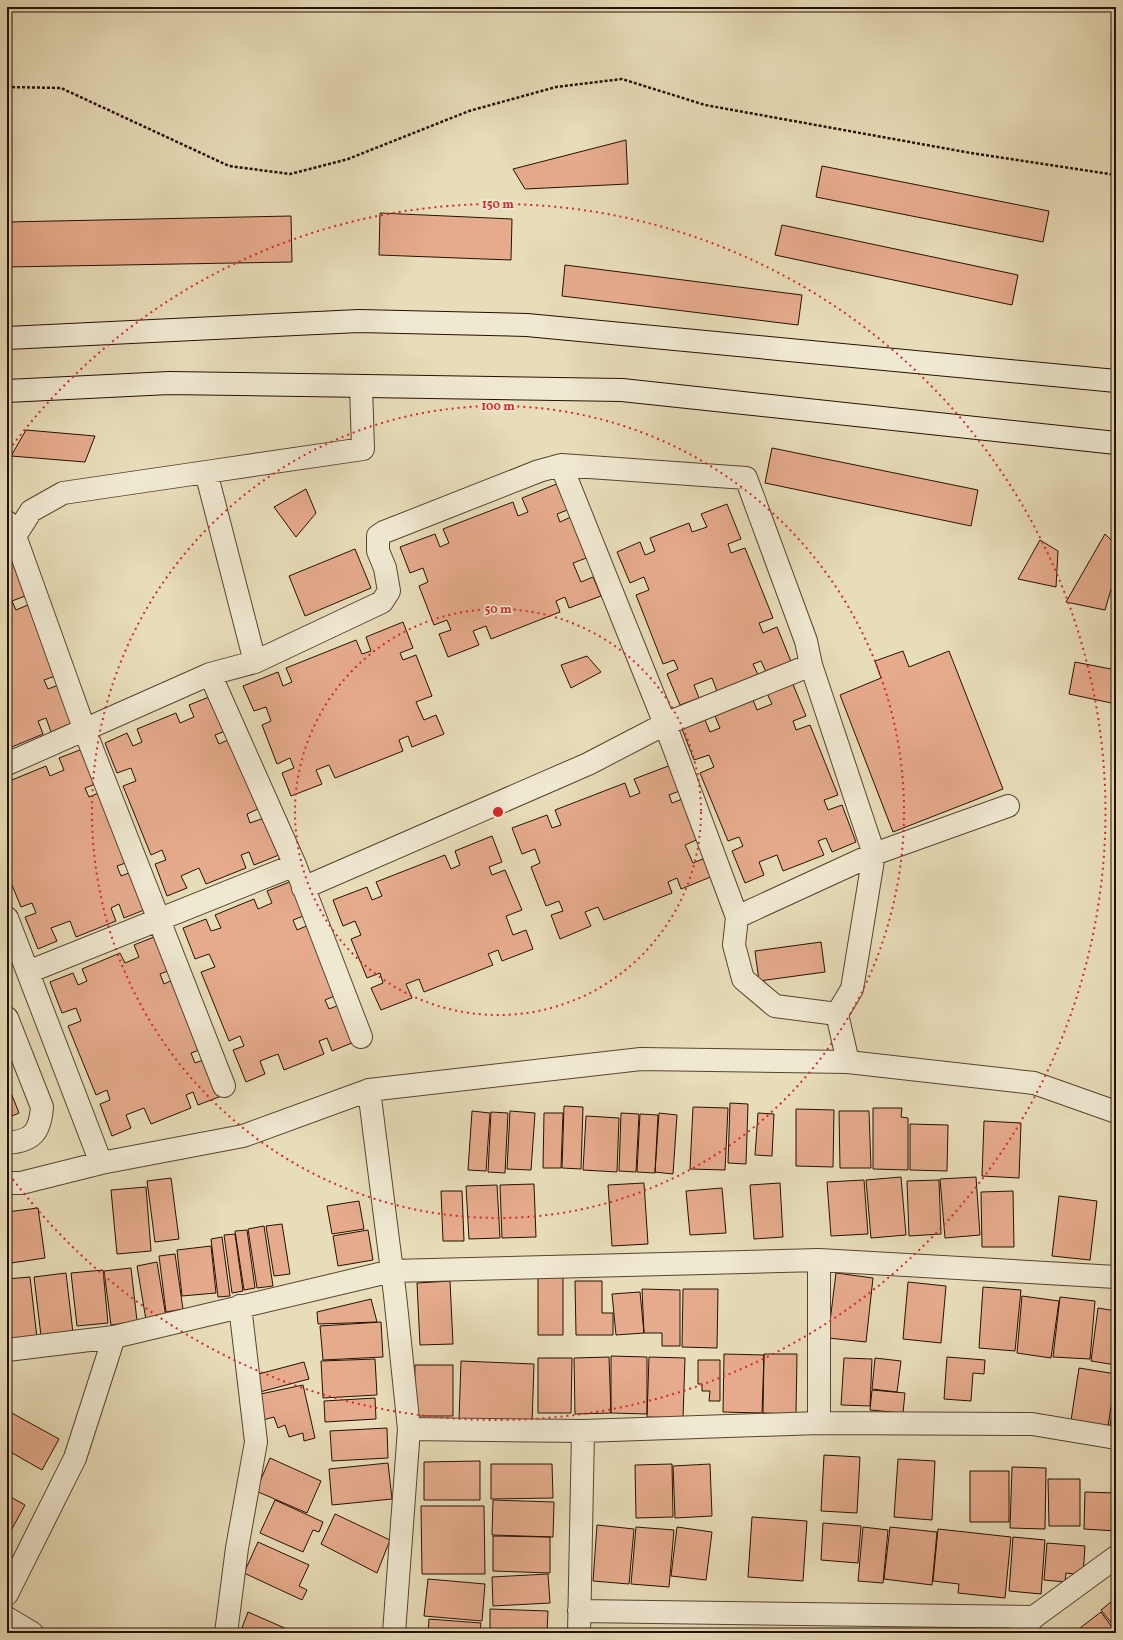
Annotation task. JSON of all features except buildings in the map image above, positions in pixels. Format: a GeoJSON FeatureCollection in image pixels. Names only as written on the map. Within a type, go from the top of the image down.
{"type":"FeatureCollection","features":[{"type":"Feature","properties":{"kind":"street"},"geometry":{"type":"LineString","coordinates":[[7,338],[359,321],[526,325],[1116,381]]}},
{"type":"Feature","properties":{"kind":"street"},"geometry":{"type":"LineString","coordinates":[[7,391],[169,383],[622,390],[1116,443]]}},
{"type":"Feature","properties":{"kind":"street"},"geometry":{"type":"LineString","coordinates":[[224,1086],[84,731],[10,533],[31,511],[63,494],[363,449],[361,386]]}},
{"type":"Feature","properties":{"kind":"street"},"geometry":{"type":"LineString","coordinates":[[560,465],[665,724],[738,917],[734,945],[743,979],[775,1006],[837,1014]]}},
{"type":"Feature","properties":{"kind":"street"},"geometry":{"type":"LineString","coordinates":[[7,764],[210,674],[255,662],[382,602],[389,591],[385,568],[376,544],[378,536],[384,532],[539,471],[560,465],[746,478],[806,640],[811,665],[874,854],[852,989],[837,1014],[848,1062]]}},
{"type":"Feature","properties":{"kind":"street"},"geometry":{"type":"LineString","coordinates":[[206,472],[255,662]]}},
{"type":"Feature","properties":{"kind":"street"},"geometry":{"type":"LineString","coordinates":[[303,888],[588,764],[665,724],[811,665]]}},
{"type":"Feature","properties":{"kind":"street"},"geometry":{"type":"LineString","coordinates":[[210,674],[295,865],[361,1037]]}},
{"type":"Feature","properties":{"kind":"street"},"geometry":{"type":"LineString","coordinates":[[738,917],[874,854],[1008,806]]}},
{"type":"Feature","properties":{"kind":"street"},"geometry":{"type":"LineString","coordinates":[[28,972],[295,865]]}},
{"type":"Feature","properties":{"kind":"street"},"geometry":{"type":"LineString","coordinates":[[7,918],[101,1163]]}},
{"type":"Feature","properties":{"kind":"street"},"geometry":{"type":"LineString","coordinates":[[7,1018],[42,1107],[41,1123],[35,1133],[19,1142],[7,1143]]}},
{"type":"Feature","properties":{"kind":"street"},"geometry":{"type":"LineString","coordinates":[[7,1183],[21,1183],[101,1163],[243,1136],[369,1090],[641,1058],[848,1062],[1034,1083],[1116,1112]]}},
{"type":"Feature","properties":{"kind":"street"},"geometry":{"type":"LineString","coordinates":[[369,1090],[392,1271],[409,1429],[394,1633]]}},
{"type":"Feature","properties":{"kind":"street"},"geometry":{"type":"LineString","coordinates":[[819,1260],[820,1423]]}},
{"type":"Feature","properties":{"kind":"street"},"geometry":{"type":"LineString","coordinates":[[7,1350],[114,1337],[392,1271],[819,1260],[1116,1277]]}},
{"type":"Feature","properties":{"kind":"street"},"geometry":{"type":"LineString","coordinates":[[226,1633],[237,1548],[256,1442],[240,1306]]}},
{"type":"Feature","properties":{"kind":"street"},"geometry":{"type":"LineString","coordinates":[[7,1594],[75,1458],[114,1337]]}},
{"type":"Feature","properties":{"kind":"street"},"geometry":{"type":"LineString","coordinates":[[409,1429],[583,1431],[820,1423],[1032,1424],[1116,1438]]}},
{"type":"Feature","properties":{"kind":"street"},"geometry":{"type":"LineString","coordinates":[[579,1633],[583,1431]]}},
{"type":"Feature","properties":{"kind":"street"},"geometry":{"type":"LineString","coordinates":[[1020,1633],[1034,1617],[1116,1557]]}},
{"type":"Feature","properties":{"kind":"street"},"geometry":{"type":"LineString","coordinates":[[579,1611],[1034,1617]]}},
{"type":"Feature","properties":{"kind":"street"},"geometry":{"type":"LineString","coordinates":[[7,1618],[32,1633]]}},
{"type":"Feature","properties":{"kind":"path"},"geometry":{"type":"LineString","coordinates":[[7,87],[61,88],[229,166],[290,174],[348,159],[469,111],[556,87],[622,79],[705,105],[971,153],[1116,175]]}}]}
